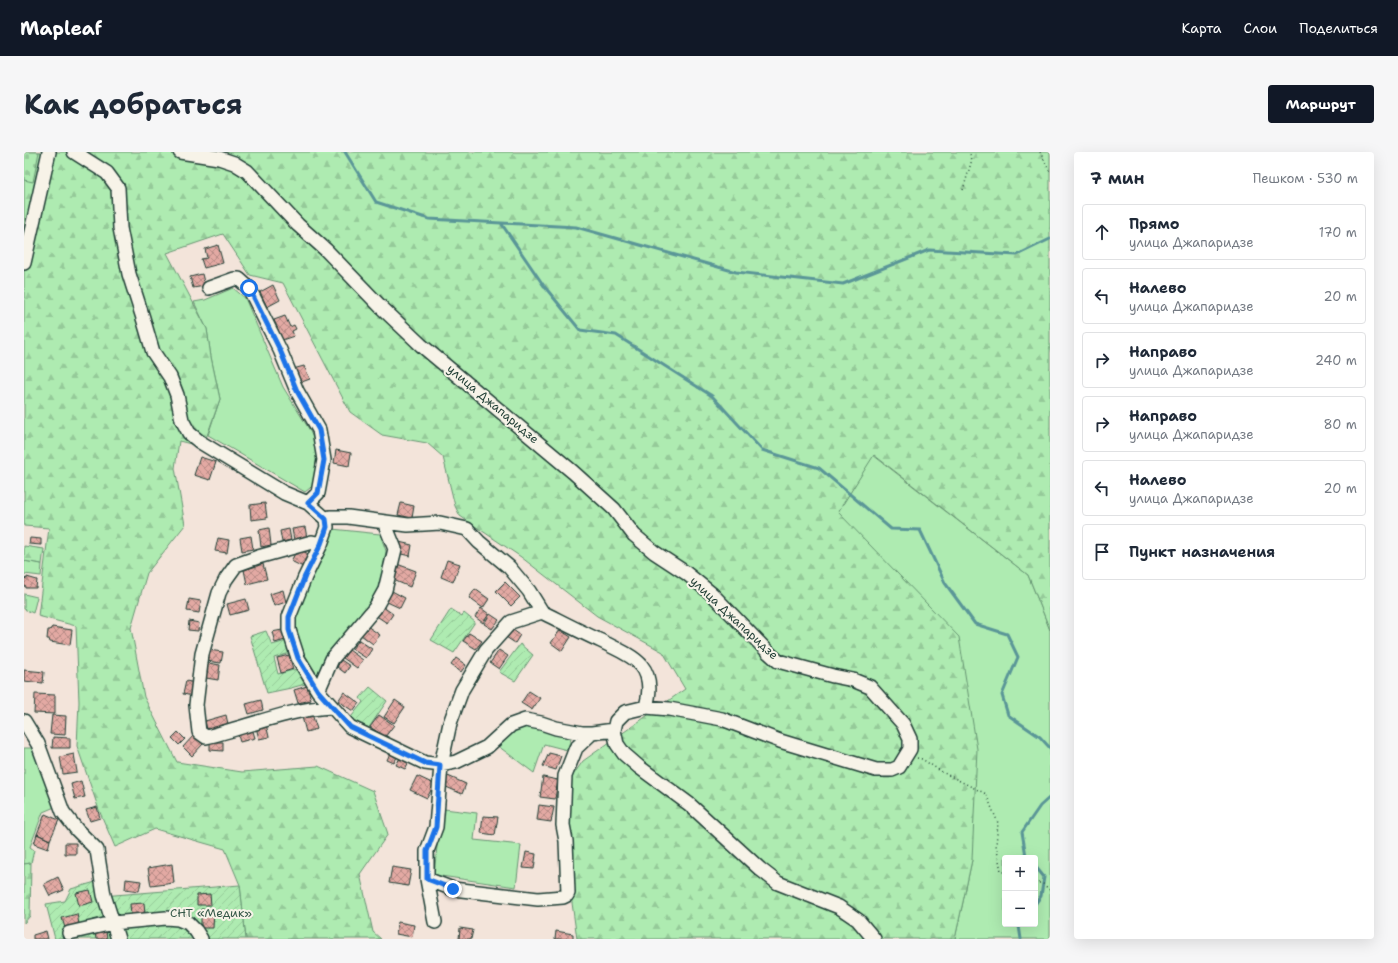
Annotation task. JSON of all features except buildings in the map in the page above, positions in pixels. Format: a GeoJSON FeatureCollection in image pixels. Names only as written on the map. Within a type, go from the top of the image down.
{"type":"FeatureCollection","features":[{"type":"Feature","properties":{"kind":"street"},"geometry":{"type":"LineString","coordinates":[[24,263],[49,152]]}},
{"type":"Feature","properties":{"kind":"street"},"geometry":{"type":"LineString","coordinates":[[74,152],[108,173],[118,188],[120,228],[129,274],[144,318],[153,352],[170,377],[177,395],[182,420],[189,433],[200,442],[284,493],[308,503],[326,519],[327,527],[321,544],[305,576],[289,617],[289,630],[298,658],[318,691],[350,727],[425,763],[440,765],[456,762],[487,747],[511,725],[525,720],[582,733],[614,730]]}},
{"type":"Feature","properties":{"kind":"street","name":"улица Джапаридзе"},"geometry":{"type":"LineString","coordinates":[[180,152],[219,158],[234,163],[247,171],[298,225],[326,250],[380,306],[416,340],[573,472],[614,509],[634,535],[654,552],[686,573],[712,594],[778,661],[853,680],[870,687],[903,724],[910,739],[910,749],[905,757]]}},
{"type":"Feature","properties":{"kind":"street"},"geometry":{"type":"LineString","coordinates":[[209,288],[234,279],[239,280],[249,288],[280,350],[297,391],[319,430],[324,460],[318,493],[308,503]]}},
{"type":"Feature","properties":{"kind":"street"},"geometry":{"type":"LineString","coordinates":[[326,519],[330,517],[348,517],[408,525],[440,524],[468,529],[479,542],[509,567],[529,591],[542,612],[627,654],[641,666],[649,685],[646,707]]}},
{"type":"Feature","properties":{"kind":"street"},"geometry":{"type":"LineString","coordinates":[[318,691],[332,659],[375,608],[385,590],[395,549],[384,522]]}},
{"type":"Feature","properties":{"kind":"street"},"geometry":{"type":"LineString","coordinates":[[321,544],[312,542],[258,557],[236,565],[226,579],[219,594],[202,654],[196,705],[199,732],[206,737],[284,714],[316,708],[332,707]]}},
{"type":"Feature","properties":{"kind":"street"},"geometry":{"type":"LineString","coordinates":[[435,922],[427,879],[427,851],[436,827],[440,765],[450,723],[462,690],[486,650],[511,622],[542,612]]}},
{"type":"Feature","properties":{"kind":"street"},"geometry":{"type":"LineString","coordinates":[[874,939],[858,920],[839,907],[778,883],[756,866],[689,804],[638,767],[624,754],[617,744],[614,730],[616,721],[625,712],[646,707],[669,709],[722,719],[780,741],[876,770],[892,770],[899,767],[905,757]]}},
{"type":"Feature","properties":{"kind":"street"},"geometry":{"type":"LineString","coordinates":[[24,721],[38,744],[63,812],[77,830],[98,850],[104,895],[118,939]]}},
{"type":"Feature","properties":{"kind":"street"},"geometry":{"type":"LineString","coordinates":[[427,879],[453,889],[538,899],[566,896],[568,893],[566,841],[563,825],[565,776],[576,748],[592,733]]}},
{"type":"Feature","properties":{"kind":"street"},"geometry":{"type":"LineString","coordinates":[[69,933],[114,923],[166,918],[178,919],[188,923],[201,939]]}},
{"type":"Feature","properties":{"kind":"path"},"geometry":{"type":"LineString","coordinates":[[963,190],[971,163],[970,152]]}},
{"type":"Feature","properties":{"kind":"path"},"geometry":{"type":"LineString","coordinates":[[1040,152],[1050,172]]}},
{"type":"Feature","properties":{"kind":"path"},"geometry":{"type":"LineString","coordinates":[[905,757],[922,759],[942,772],[986,794],[998,823],[996,845],[1002,871]]}},
{"type":"Feature","properties":{"kind":"path"},"geometry":{"type":"LineString","coordinates":[[1038,883],[1043,884],[1050,890]]}},
{"type":"Feature","properties":{"kind":"green space"},"geometry":{"type":"Polygon","coordinates":[[[24,152],[1050,152],[1050,630],[1028,575],[874,455],[838,512],[959,637],[977,749],[972,860],[955,939],[577,939],[564,845],[571,778],[583,761],[685,689],[663,652],[597,616],[521,557],[460,516],[455,506],[443,457],[427,443],[382,435],[350,412],[283,283],[250,275],[223,234],[167,253],[207,329],[220,399],[203,447],[179,441],[175,468],[185,525],[147,573],[131,628],[144,697],[177,762],[242,772],[318,766],[373,791],[388,834],[360,874],[373,932],[381,939],[246,939],[240,885],[225,849],[155,829],[115,847],[99,810],[77,746],[79,702],[76,626],[38,616],[49,528],[24,526],[24,152]]]}},
{"type":"Feature","properties":{"kind":"green space"},"geometry":{"type":"Polygon","coordinates":[[[24,152],[39,152],[33,182],[24,180],[24,152]]]}},
{"type":"Feature","properties":{"kind":"green space"},"geometry":{"type":"Polygon","coordinates":[[[233,288],[245,298],[283,387],[309,429],[317,447],[315,484],[305,492],[208,435],[220,399],[207,329],[194,302],[205,300],[233,288]]]}},
{"type":"Feature","properties":{"kind":"green space"},"geometry":{"type":"Polygon","coordinates":[[[873,455],[1028,575],[1050,630],[1050,939],[955,939],[972,860],[838,512],[873,455]]]}},
{"type":"Feature","properties":{"kind":"green space"},"geometry":{"type":"Polygon","coordinates":[[[332,529],[380,534],[386,551],[380,588],[316,681],[302,653],[292,626],[332,529]]]}},
{"type":"Feature","properties":{"kind":"green space"},"geometry":{"type":"Polygon","coordinates":[[[24,546],[44,549],[42,564],[24,561],[24,546]]]}},
{"type":"Feature","properties":{"kind":"green space"},"geometry":{"type":"Polygon","coordinates":[[[24,561],[42,564],[41,576],[24,574],[24,561]]]}},
{"type":"Feature","properties":{"kind":"green space"},"geometry":{"type":"Polygon","coordinates":[[[24,594],[37,597],[33,613],[24,609],[24,594]]]}},
{"type":"Feature","properties":{"kind":"green space"},"geometry":{"type":"Polygon","coordinates":[[[451,609],[462,616],[464,613],[475,622],[454,653],[431,640],[451,609]]]}},
{"type":"Feature","properties":{"kind":"green space"},"geometry":{"type":"Polygon","coordinates":[[[266,631],[272,645],[290,640],[293,652],[274,658],[278,674],[301,668],[309,683],[267,693],[250,636],[266,631]]]}},
{"type":"Feature","properties":{"kind":"green space"},"geometry":{"type":"Polygon","coordinates":[[[520,644],[533,655],[515,681],[499,672],[520,644]]]}},
{"type":"Feature","properties":{"kind":"green space"},"geometry":{"type":"Polygon","coordinates":[[[370,687],[387,701],[366,732],[348,721],[363,702],[360,698],[370,687]]]}},
{"type":"Feature","properties":{"kind":"green space"},"geometry":{"type":"Polygon","coordinates":[[[530,726],[572,736],[567,750],[544,744],[534,773],[498,746],[512,729],[530,726]]]}},
{"type":"Feature","properties":{"kind":"green space"},"geometry":{"type":"Polygon","coordinates":[[[24,748],[35,748],[57,806],[43,812],[30,847],[34,850],[31,863],[24,864],[24,748]]]}},
{"type":"Feature","properties":{"kind":"green space"},"geometry":{"type":"Polygon","coordinates":[[[444,809],[477,813],[474,840],[521,845],[516,887],[434,875],[438,837],[444,809]]]}},
{"type":"Feature","properties":{"kind":"green space"},"geometry":{"type":"Polygon","coordinates":[[[31,863],[30,916],[24,923],[24,864],[31,863]]]}},
{"type":"Feature","properties":{"kind":"green space","name":"СНТ «Медик»"},"geometry":{"type":"Polygon","coordinates":[[[99,881],[102,896],[240,885],[246,939],[65,939],[64,937],[55,939],[46,904],[65,901],[71,889],[99,881]]]}},
{"type":"Feature","properties":{"kind":"waterway"},"geometry":{"type":"LineString","coordinates":[[345,152],[376,202],[429,219],[576,227],[736,272],[843,284],[929,250],[1017,255],[1050,239]]}},
{"type":"Feature","properties":{"kind":"waterway"},"geometry":{"type":"LineString","coordinates":[[501,223],[544,286],[580,330],[616,335],[712,396],[762,450],[819,468],[891,529],[920,530],[945,583],[975,624],[1007,634],[1018,657],[1002,695],[1008,715],[1040,737],[1050,748]]}},
{"type":"Feature","properties":{"kind":"waterway"},"geometry":{"type":"LineString","coordinates":[[1026,855],[1022,832],[1040,806],[1050,797]]}},
{"type":"Feature","properties":{"kind":"waterway"},"geometry":{"type":"LineString","coordinates":[[1038,870],[1044,877],[1041,896],[1038,900]]}},
{"type":"Feature","properties":{"kind":"waterway"},"geometry":{"type":"LineString","coordinates":[[1019,927],[1021,939]]}},
{"type":"Feature","properties":{"kind":"route"},"geometry":{"type":"LineString","coordinates":[[249,288],[280,350],[297,391],[319,430],[324,460],[318,493],[308,503],[326,519],[327,527],[321,544],[305,576],[289,617],[289,630],[298,658],[318,691],[350,727],[425,763],[440,765],[436,827],[427,851],[427,879],[453,889]]}}]}
